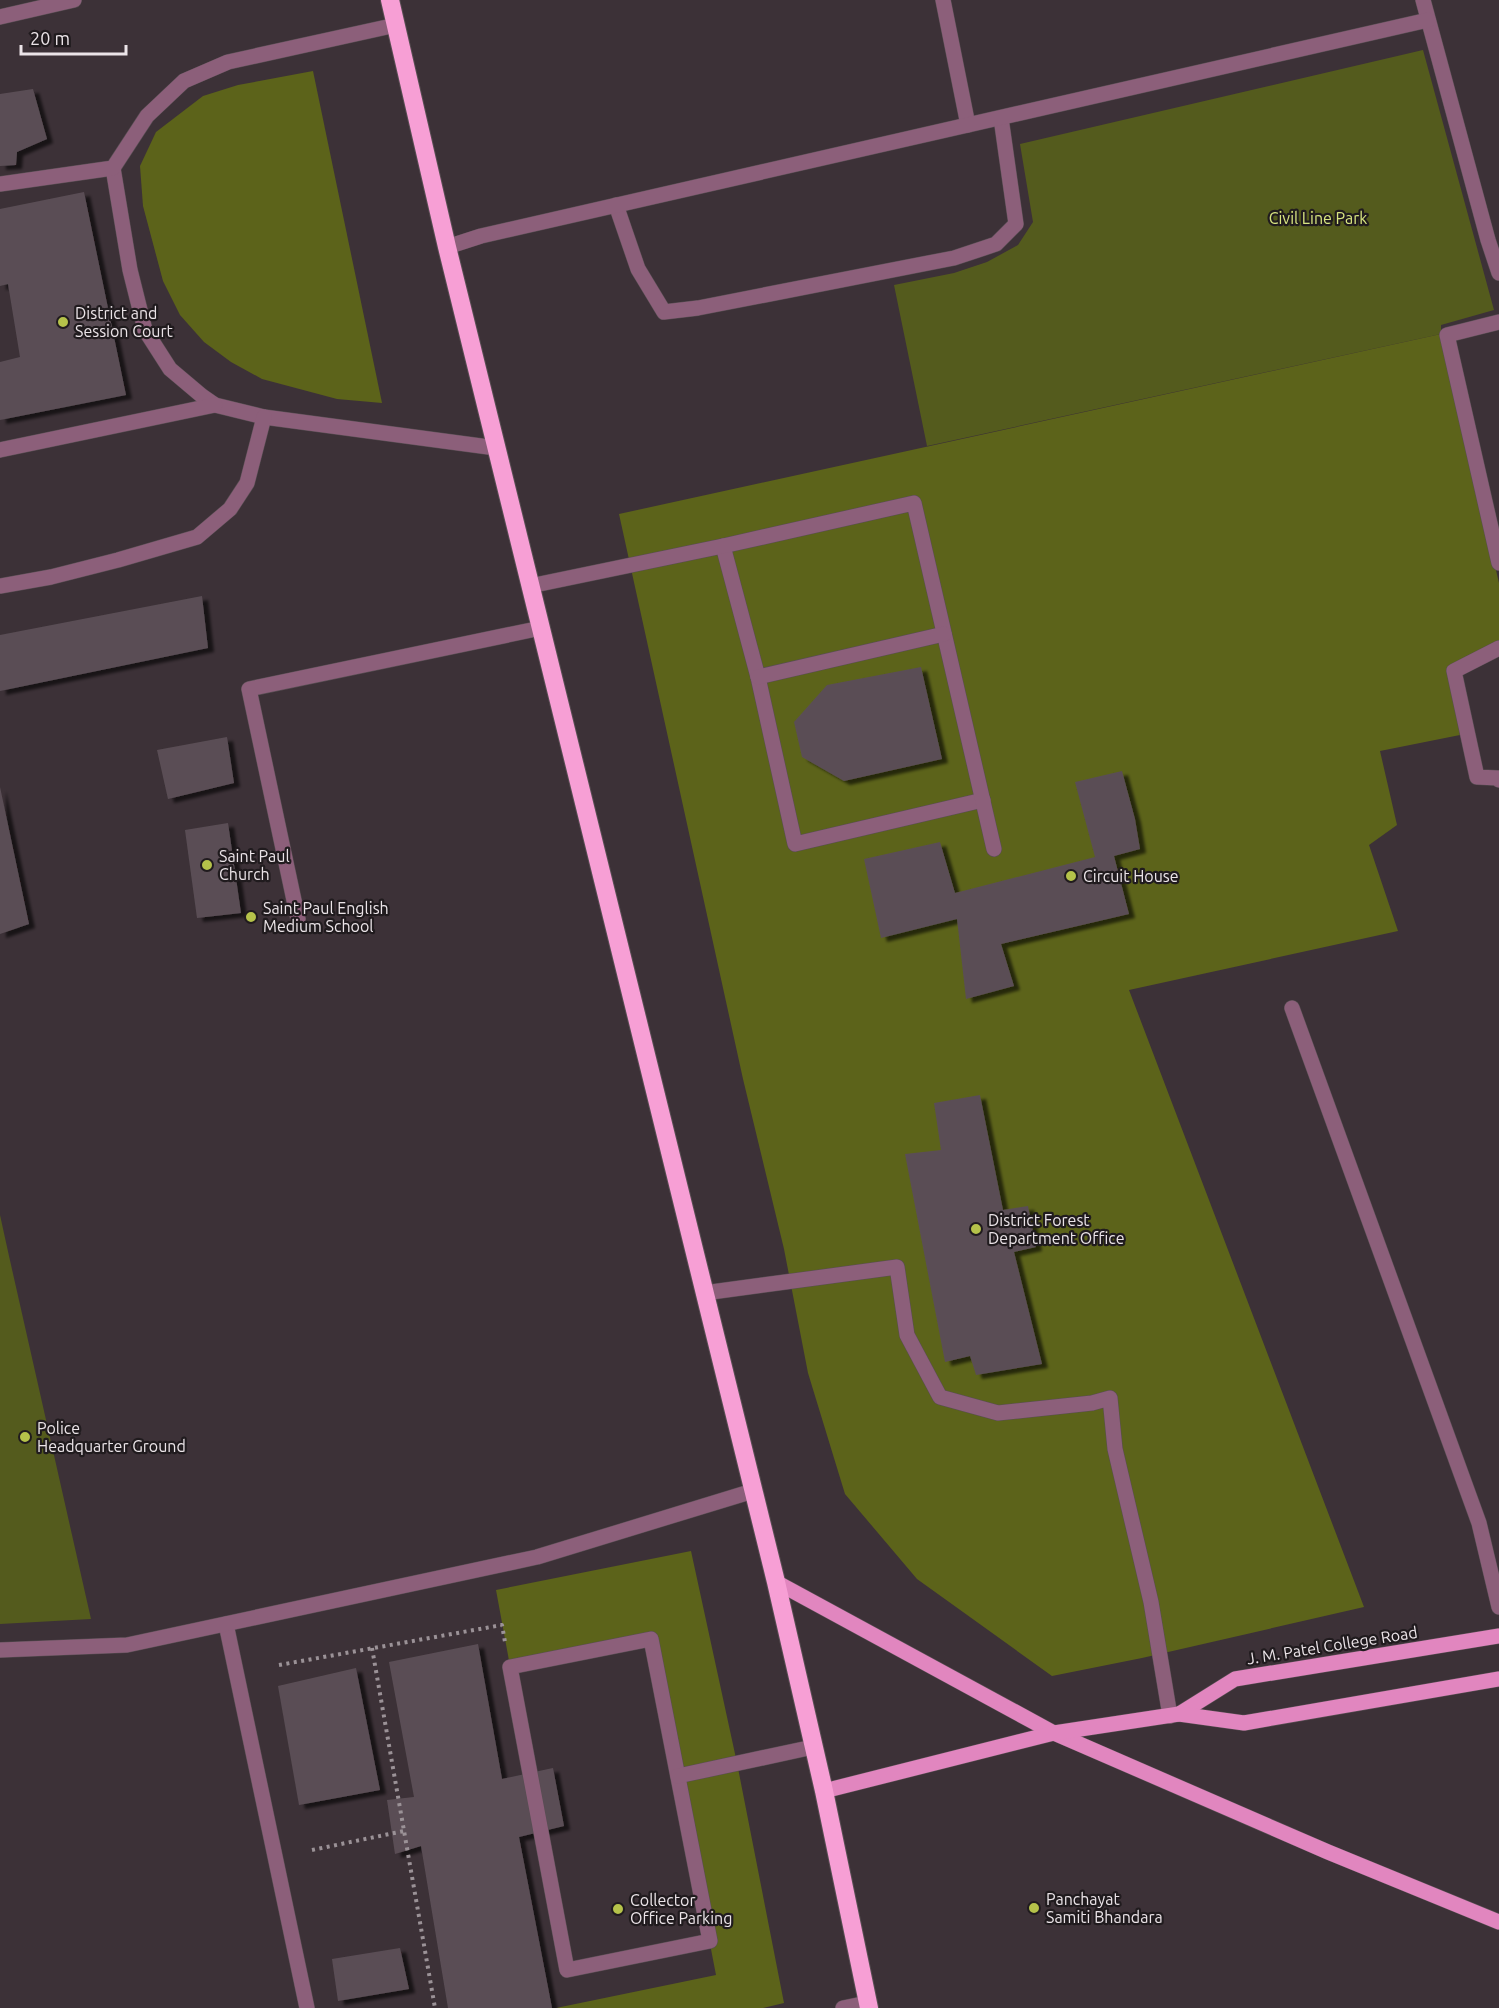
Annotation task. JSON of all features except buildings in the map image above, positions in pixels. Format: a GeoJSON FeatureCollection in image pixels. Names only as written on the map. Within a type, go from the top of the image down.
{"type":"FeatureCollection","features":[{"type":"Feature","properties":{"kind":"highway"},"geometry":{"type":"LineString","coordinates":[[390,0],[496,448],[776,1582],[824,1791],[868,2005]]}},
{"type":"Feature","properties":{"kind":"main road"},"geometry":{"type":"LineString","coordinates":[[776,1582],[1054,1733],[1328,1852],[1499,1922]]}},
{"type":"Feature","properties":{"kind":"main road","name":"J. M. Patel College Road"},"geometry":{"type":"LineString","coordinates":[[1175,1715],[1235,1679],[1499,1636]]}},
{"type":"Feature","properties":{"kind":"main road","name":"J. M. Patel College Road"},"geometry":{"type":"LineString","coordinates":[[824,1791],[1054,1733],[1175,1715],[1244,1723],[1499,1679]]}},
{"type":"Feature","properties":{"kind":"street"},"geometry":{"type":"LineString","coordinates":[[0,17],[74,0]]}},
{"type":"Feature","properties":{"kind":"street"},"geometry":{"type":"LineString","coordinates":[[943,0],[968,125]]}},
{"type":"Feature","properties":{"kind":"street"},"geometry":{"type":"LineString","coordinates":[[1423,0],[1499,273]]}},
{"type":"Feature","properties":{"kind":"street"},"geometry":{"type":"LineString","coordinates":[[447,247],[481,236],[1428,20]]}},
{"type":"Feature","properties":{"kind":"street"},"geometry":{"type":"LineString","coordinates":[[396,25],[228,62],[184,81],[147,116],[113,168],[118,210],[130,270],[145,330],[170,369],[215,405],[264,417],[496,448]]}},
{"type":"Feature","properties":{"kind":"street"},"geometry":{"type":"LineString","coordinates":[[616,205],[638,269],[664,312],[699,308],[954,258],[996,244],[1016,225],[1001,118]]}},
{"type":"Feature","properties":{"kind":"street"},"geometry":{"type":"LineString","coordinates":[[0,184],[113,168]]}},
{"type":"Feature","properties":{"kind":"street"},"geometry":{"type":"LineString","coordinates":[[1499,322],[1447,335],[1499,563]]}},
{"type":"Feature","properties":{"kind":"street"},"geometry":{"type":"LineString","coordinates":[[0,450],[215,405]]}},
{"type":"Feature","properties":{"kind":"street"},"geometry":{"type":"LineString","coordinates":[[0,586],[51,577],[197,537],[230,509],[247,483],[264,417]]}},
{"type":"Feature","properties":{"kind":"street"},"geometry":{"type":"LineString","coordinates":[[530,586],[914,503],[994,849]]}},
{"type":"Feature","properties":{"kind":"street"},"geometry":{"type":"LineString","coordinates":[[723,546],[758,677],[795,844],[983,800]]}},
{"type":"Feature","properties":{"kind":"street"},"geometry":{"type":"LineString","coordinates":[[298,918],[249,690],[541,628]]}},
{"type":"Feature","properties":{"kind":"street"},"geometry":{"type":"LineString","coordinates":[[758,677],[944,634]]}},
{"type":"Feature","properties":{"kind":"street"},"geometry":{"type":"LineString","coordinates":[[1499,648],[1454,671],[1478,777],[1499,778]]}},
{"type":"Feature","properties":{"kind":"street"},"geometry":{"type":"LineString","coordinates":[[1292,1008],[1479,1523],[1499,1607]]}},
{"type":"Feature","properties":{"kind":"street"},"geometry":{"type":"LineString","coordinates":[[704,1293],[897,1267],[907,1335],[940,1397],[998,1413],[1092,1403],[1110,1398],[1115,1449],[1175,1715]]}},
{"type":"Feature","properties":{"kind":"street"},"geometry":{"type":"LineString","coordinates":[[0,1650],[127,1645],[537,1557],[753,1491]]}},
{"type":"Feature","properties":{"kind":"street"},"geometry":{"type":"LineString","coordinates":[[226,1624],[307,2008]]}},
{"type":"Feature","properties":{"kind":"street"},"geometry":{"type":"LineString","coordinates":[[651,1639],[710,1941],[567,1970],[510,1667],[651,1639]]}},
{"type":"Feature","properties":{"kind":"street"},"geometry":{"type":"LineString","coordinates":[[678,1776],[813,1747]]}},
{"type":"Feature","properties":{"kind":"street"},"geometry":{"type":"LineString","coordinates":[[843,2008],[868,2005]]}},
{"type":"Feature","properties":{"kind":"path"},"geometry":{"type":"LineString","coordinates":[[279,1665],[502,1625],[510,1667]]}},
{"type":"Feature","properties":{"kind":"path"},"geometry":{"type":"LineString","coordinates":[[372,1648],[435,2008]]}},
{"type":"Feature","properties":{"kind":"path"},"geometry":{"type":"LineString","coordinates":[[312,1850],[404,1831]]}},
{"type":"Feature","properties":{"kind":"green space","name":"Civil Line Park"},"geometry":{"type":"Polygon","coordinates":[[[1423,50],[1494,310],[1441,325],[1441,334],[927,446],[894,285],[954,273],[987,262],[1018,245],[1033,222],[1020,144],[1423,50]]]}},
{"type":"Feature","properties":{"kind":"green space"},"geometry":{"type":"Polygon","coordinates":[[[313,71],[382,403],[337,399],[262,379],[231,362],[204,342],[180,315],[163,281],[143,206],[140,166],[156,132],[203,96],[238,85],[313,71]]]}},
{"type":"Feature","properties":{"kind":"green space"},"geometry":{"type":"Polygon","coordinates":[[[1441,334],[1499,583],[1499,644],[1449,670],[1460,735],[1380,751],[1397,825],[1369,845],[1398,931],[1129,990],[1364,1607],[1142,1658],[1052,1676],[917,1579],[845,1494],[808,1373],[784,1249],[743,1079],[619,514],[1441,334]]]}},
{"type":"Feature","properties":{"kind":"green space","name":"Police Headquarter Ground"},"geometry":{"type":"Polygon","coordinates":[[[0,1215],[9,1256],[91,1619],[0,1624],[0,1215]]]}},
{"type":"Feature","properties":{"kind":"green space"},"geometry":{"type":"Polygon","coordinates":[[[691,1551],[737,1763],[784,2003],[763,2008],[556,2008],[716,1975],[651,1639],[510,1666],[496,1590],[691,1551]]]}},
{"type":"Feature","properties":{"kind":"place","name":"District and Session Court"},"geometry":{"type":"Point","coordinates":[63,322]}},
{"type":"Feature","properties":{"kind":"place","name":"Saint Paul Church"},"geometry":{"type":"Point","coordinates":[207,865]}},
{"type":"Feature","properties":{"kind":"place","name":"Circuit House"},"geometry":{"type":"Point","coordinates":[1071,876]}},
{"type":"Feature","properties":{"kind":"place","name":"Saint Paul English Medium School"},"geometry":{"type":"Point","coordinates":[251,917]}},
{"type":"Feature","properties":{"kind":"place","name":"District Forest Department Office"},"geometry":{"type":"Point","coordinates":[976,1229]}},
{"type":"Feature","properties":{"kind":"place","name":"Police Headquarter Ground"},"geometry":{"type":"Point","coordinates":[25,1437]}},
{"type":"Feature","properties":{"kind":"place","name":"Panchayat Samiti Bhandara"},"geometry":{"type":"Point","coordinates":[1034,1908]}},
{"type":"Feature","properties":{"kind":"place","name":"Collector Office Parking"},"geometry":{"type":"Point","coordinates":[618,1909]}}]}
